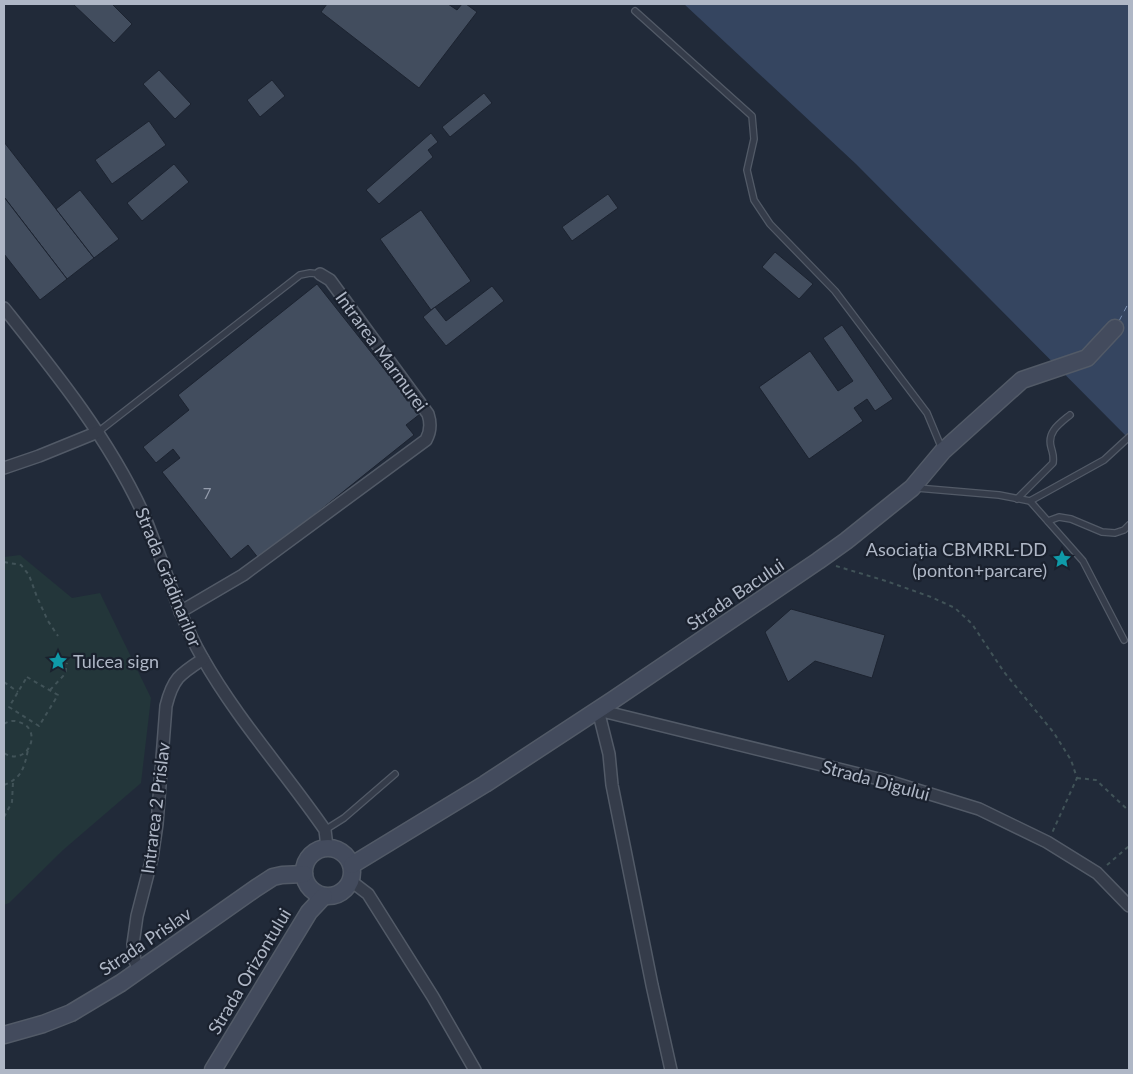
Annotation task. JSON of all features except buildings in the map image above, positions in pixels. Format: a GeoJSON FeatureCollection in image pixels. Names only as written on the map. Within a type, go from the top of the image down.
{"type":"FeatureCollection","features":[{"type":"Feature","properties":{"kind":"street","name":"Intrarea Marmurei"},"geometry":{"type":"LineString","coordinates":[[180,612],[243,576],[426,440],[430,433],[428,414],[330,280],[320,274]]}},
{"type":"Feature","properties":{"kind":"street","name":"Strada Grădinarilor"},"geometry":{"type":"LineString","coordinates":[[4,308],[82,408],[127,480],[143,512],[180,612],[203,659],[230,702],[325,830],[327,847]]}},
{"type":"Feature","properties":{"kind":"street","name":"Strada Bacului"},"geometry":{"type":"LineString","coordinates":[[352,865],[485,784],[818,561],[912,488],[943,451],[1022,380],[1088,358],[1115,328]]}},
{"type":"Feature","properties":{"kind":"street"},"geometry":{"type":"LineString","coordinates":[[4,468],[98,432]]}},
{"type":"Feature","properties":{"kind":"street","name":"Intrarea 2 Prislav"},"geometry":{"type":"LineString","coordinates":[[140,970],[135,960],[133,944],[137,916],[152,858],[157,824],[166,706],[170,692],[182,673],[203,659]]}},
{"type":"Feature","properties":{"kind":"street"},"geometry":{"type":"LineString","coordinates":[[598,710],[609,754],[612,785],[652,986],[671,1070]]}},
{"type":"Feature","properties":{"kind":"street","name":"Strada Digului"},"geometry":{"type":"LineString","coordinates":[[598,710],[891,782],[979,809],[1047,842],[1097,873],[1129,906]]}},
{"type":"Feature","properties":{"kind":"street"},"geometry":{"type":"LineString","coordinates":[[319,848],[335,848],[348,857],[352,865],[351,881],[340,893],[332,896],[317,894],[310,889],[306,882],[304,866],[312,853],[319,848]]}},
{"type":"Feature","properties":{"kind":"street","name":"Strada Prislav"},"geometry":{"type":"LineString","coordinates":[[4,1035],[43,1024],[71,1013],[121,983],[273,877],[282,874],[304,874]]}},
{"type":"Feature","properties":{"kind":"street"},"geometry":{"type":"LineString","coordinates":[[351,881],[368,894],[433,997],[475,1070]]}},
{"type":"Feature","properties":{"kind":"street","name":"Strada Orizontului"},"geometry":{"type":"LineString","coordinates":[[213,1070],[309,912],[324,896]]}},
{"type":"Feature","properties":{"kind":"lane"},"geometry":{"type":"LineString","coordinates":[[635,11],[752,116],[754,139],[747,170],[754,200],[770,224],[835,291],[922,406],[927,413],[943,451]]}},
{"type":"Feature","properties":{"kind":"lane","name":"Intrarea Marmurei"},"geometry":{"type":"LineString","coordinates":[[98,432],[300,275],[320,274]]}},
{"type":"Feature","properties":{"kind":"lane"},"geometry":{"type":"LineString","coordinates":[[1017,498],[1053,463],[1054,455],[1050,440],[1052,430],[1070,414]]}},
{"type":"Feature","properties":{"kind":"lane"},"geometry":{"type":"LineString","coordinates":[[1030,501],[1104,460],[1129,437]]}},
{"type":"Feature","properties":{"kind":"lane"},"geometry":{"type":"LineString","coordinates":[[912,488],[999,495],[1030,501],[1083,561],[1124,640]]}},
{"type":"Feature","properties":{"kind":"lane"},"geometry":{"type":"LineString","coordinates":[[1048,521],[1059,517],[1071,519],[1102,532],[1116,533],[1124,530],[1129,525]]}},
{"type":"Feature","properties":{"kind":"lane"},"geometry":{"type":"LineString","coordinates":[[325,830],[344,818],[395,774]]}},
{"type":"Feature","properties":{"kind":"path"},"geometry":{"type":"LineString","coordinates":[[818,561],[886,581],[925,595],[955,608],[972,624],[1004,672],[1054,733],[1071,760],[1077,778],[1047,842]]}},
{"type":"Feature","properties":{"kind":"path"},"geometry":{"type":"LineString","coordinates":[[4,562],[22,565],[30,575],[36,597],[58,636]]}},
{"type":"Feature","properties":{"kind":"path"},"geometry":{"type":"LineString","coordinates":[[50,690],[65,674],[67,663]]}},
{"type":"Feature","properties":{"kind":"path"},"geometry":{"type":"LineString","coordinates":[[27,677],[50,690],[58,695],[39,726],[8,707],[27,677]]}},
{"type":"Feature","properties":{"kind":"path"},"geometry":{"type":"LineString","coordinates":[[4,682],[18,692]]}},
{"type":"Feature","properties":{"kind":"path"},"geometry":{"type":"LineString","coordinates":[[23,724],[27,718]]}},
{"type":"Feature","properties":{"kind":"path"},"geometry":{"type":"LineString","coordinates":[[4,724],[17,721],[28,728],[31,733],[31,743],[25,765],[13,781],[4,785]]}},
{"type":"Feature","properties":{"kind":"path"},"geometry":{"type":"LineString","coordinates":[[4,753],[16,756],[28,749]]}},
{"type":"Feature","properties":{"kind":"path"},"geometry":{"type":"LineString","coordinates":[[1077,778],[1096,780],[1129,811]]}},
{"type":"Feature","properties":{"kind":"path"},"geometry":{"type":"LineString","coordinates":[[4,818],[12,802],[13,781]]}},
{"type":"Feature","properties":{"kind":"path"},"geometry":{"type":"LineString","coordinates":[[1097,873],[1129,846]]}},
{"type":"Feature","properties":{"kind":"green space"},"geometry":{"type":"Polygon","coordinates":[[[20,555],[72,598],[100,593],[151,698],[141,783],[63,850],[9,903],[4,905],[4,557],[20,555]]]}},
{"type":"Feature","properties":{"kind":"water"},"geometry":{"type":"Polygon","coordinates":[[[684,4],[1129,4],[1129,439],[856,164],[684,4]]]}},
{"type":"Feature","properties":{"kind":"ferry route"},"geometry":{"type":"LineString","coordinates":[[1119,321],[1129,302]]}},
{"type":"Feature","properties":{"kind":"place","name":"Asociația CBMRRL-DD (ponton+parcare)"},"geometry":{"type":"Point","coordinates":[1062,559]}},
{"type":"Feature","properties":{"kind":"place","name":"Tulcea sign"},"geometry":{"type":"Point","coordinates":[58,661]}}]}
